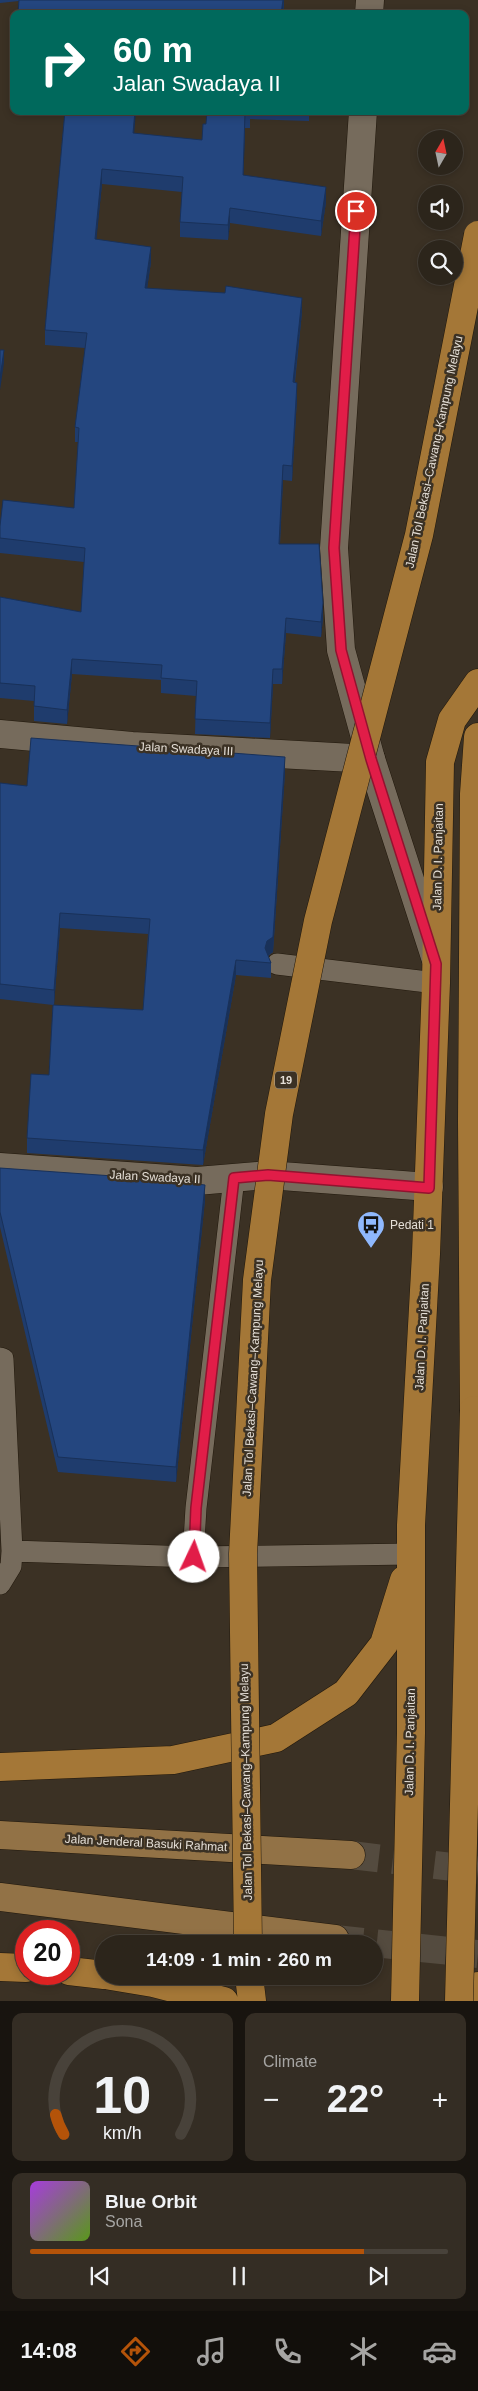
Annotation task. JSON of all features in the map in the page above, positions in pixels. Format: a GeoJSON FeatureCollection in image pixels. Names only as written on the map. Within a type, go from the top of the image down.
{"type":"FeatureCollection","features":[{"type":"Feature","properties":{"kind":"highway","name":"Jalan Tol Bekasi–Cawang–Kampung Melayu"},"geometry":{"type":"LineString","coordinates":[[248,1935],[243,1554],[257,1280],[276,1133],[318,921],[419,535],[478,236]]}},
{"type":"Feature","properties":{"kind":"highway","name":"Jalan D. I. Panjaitan"},"geometry":{"type":"LineString","coordinates":[[406,2001],[411,1525],[429,1188],[440,762],[452,720],[478,683]]}},
{"type":"Feature","properties":{"kind":"highway"},"geometry":{"type":"LineString","coordinates":[[459,2001],[474,1410],[472,1122],[474,794],[478,737]]}},
{"type":"Feature","properties":{"kind":"highway"},"geometry":{"type":"LineString","coordinates":[[0,1767],[173,1760],[276,1738],[346,1694],[384,1644],[412,1554]]}},
{"type":"Feature","properties":{"kind":"highway"},"geometry":{"type":"LineString","coordinates":[[0,1967],[15,1968]]}},
{"type":"Feature","properties":{"kind":"highway"},"geometry":{"type":"LineString","coordinates":[[80,1972],[95,1974]]}},
{"type":"Feature","properties":{"kind":"highway"},"geometry":{"type":"LineString","coordinates":[[161,1985],[224,2001]]}},
{"type":"Feature","properties":{"kind":"highway"},"geometry":{"type":"LineString","coordinates":[[250,1985],[252,2001]]}},
{"type":"Feature","properties":{"kind":"highway"},"geometry":{"type":"LineString","coordinates":[[478,1986],[478,2001]]}},
{"type":"Feature","properties":{"kind":"main road","name":"Jalan Jenderal Basuki Rahmat"},"geometry":{"type":"LineString","coordinates":[[0,1835],[351,1855]]}},
{"type":"Feature","properties":{"kind":"main road"},"geometry":{"type":"LineString","coordinates":[[0,1897],[303,1935]]}},
{"type":"Feature","properties":{"kind":"street"},"geometry":{"type":"LineString","coordinates":[[363,115],[334,548],[341,650],[371,759],[436,973]]}},
{"type":"Feature","properties":{"kind":"street","name":"Jalan Swadaya III"},"geometry":{"type":"LineString","coordinates":[[0,734],[132,746],[371,759]]}},
{"type":"Feature","properties":{"kind":"street","name":"Jalan Swadaya II"},"geometry":{"type":"LineString","coordinates":[[0,1167],[197,1181],[268,1175],[429,1188]]}},
{"type":"Feature","properties":{"kind":"lane"},"geometry":{"type":"LineString","coordinates":[[277,964],[436,973]]}},
{"type":"Feature","properties":{"kind":"lane"},"geometry":{"type":"LineString","coordinates":[[194,1557],[196,1508],[234,1178]]}},
{"type":"Feature","properties":{"kind":"lane"},"geometry":{"type":"LineString","coordinates":[[0,1358],[3,1359],[12,1551],[10,1566],[0,1584]]}},
{"type":"Feature","properties":{"kind":"lane"},"geometry":{"type":"LineString","coordinates":[[12,1551],[194,1557],[412,1554]]}},
{"type":"Feature","properties":{"kind":"building"},"geometry":{"type":"Polygon","coordinates":[[[19,0],[283,0],[282,10],[18,10],[19,0]]]}},
{"type":"Feature","properties":{"kind":"building"},"geometry":{"type":"Polygon","coordinates":[[[65,115],[135,115],[133,133],[202,140],[203,124],[206,124],[207,115],[245,115],[243,175],[326,187],[321,221],[230,208],[228,225],[180,222],[183,177],[102,169],[95,239],[151,247],[145,288],[225,293],[226,286],[302,298],[293,382],[297,383],[292,466],[283,465],[279,544],[319,544],[323,603],[321,622],[286,618],[282,669],[273,669],[270,723],[195,719],[197,681],[161,678],[162,665],[72,659],[67,710],[34,706],[35,686],[0,683],[0,597],[81,612],[85,548],[0,538],[3,500],[74,508],[79,428],[75,427],[87,333],[45,330],[65,115]]]}},
{"type":"Feature","properties":{"kind":"building"},"geometry":{"type":"Polygon","coordinates":[[[0,350],[4,350],[0,378],[0,350]]]}},
{"type":"Feature","properties":{"kind":"building"},"geometry":{"type":"Polygon","coordinates":[[[31,738],[285,757],[273,937],[267,941],[265,948],[271,963],[236,960],[203,1150],[27,1138],[31,1074],[49,1075],[53,1005],[143,1010],[150,919],[60,913],[54,990],[0,984],[0,783],[27,786],[31,738]]]}},
{"type":"Feature","properties":{"kind":"building"},"geometry":{"type":"Polygon","coordinates":[[[0,1168],[198,1182],[197,1184],[205,1185],[176,1467],[58,1457],[0,1212],[0,1168]]]}},
{"type":"Feature","properties":{"kind":"tunnel"},"geometry":{"type":"LineString","coordinates":[[351,1855],[478,1870]]}},
{"type":"Feature","properties":{"kind":"tunnel"},"geometry":{"type":"LineString","coordinates":[[383,1944],[478,1954]]}},
{"type":"Feature","properties":{"kind":"place","name":"Pedati 1"},"geometry":{"type":"Point","coordinates":[371,1249]}},
{"type":"Feature","properties":{"kind":"route"},"geometry":{"type":"LineString","coordinates":[[194,1557],[196,1508],[234,1178],[268,1175],[429,1188],[436,964],[371,759],[341,650],[334,548],[356,211]]}}]}
